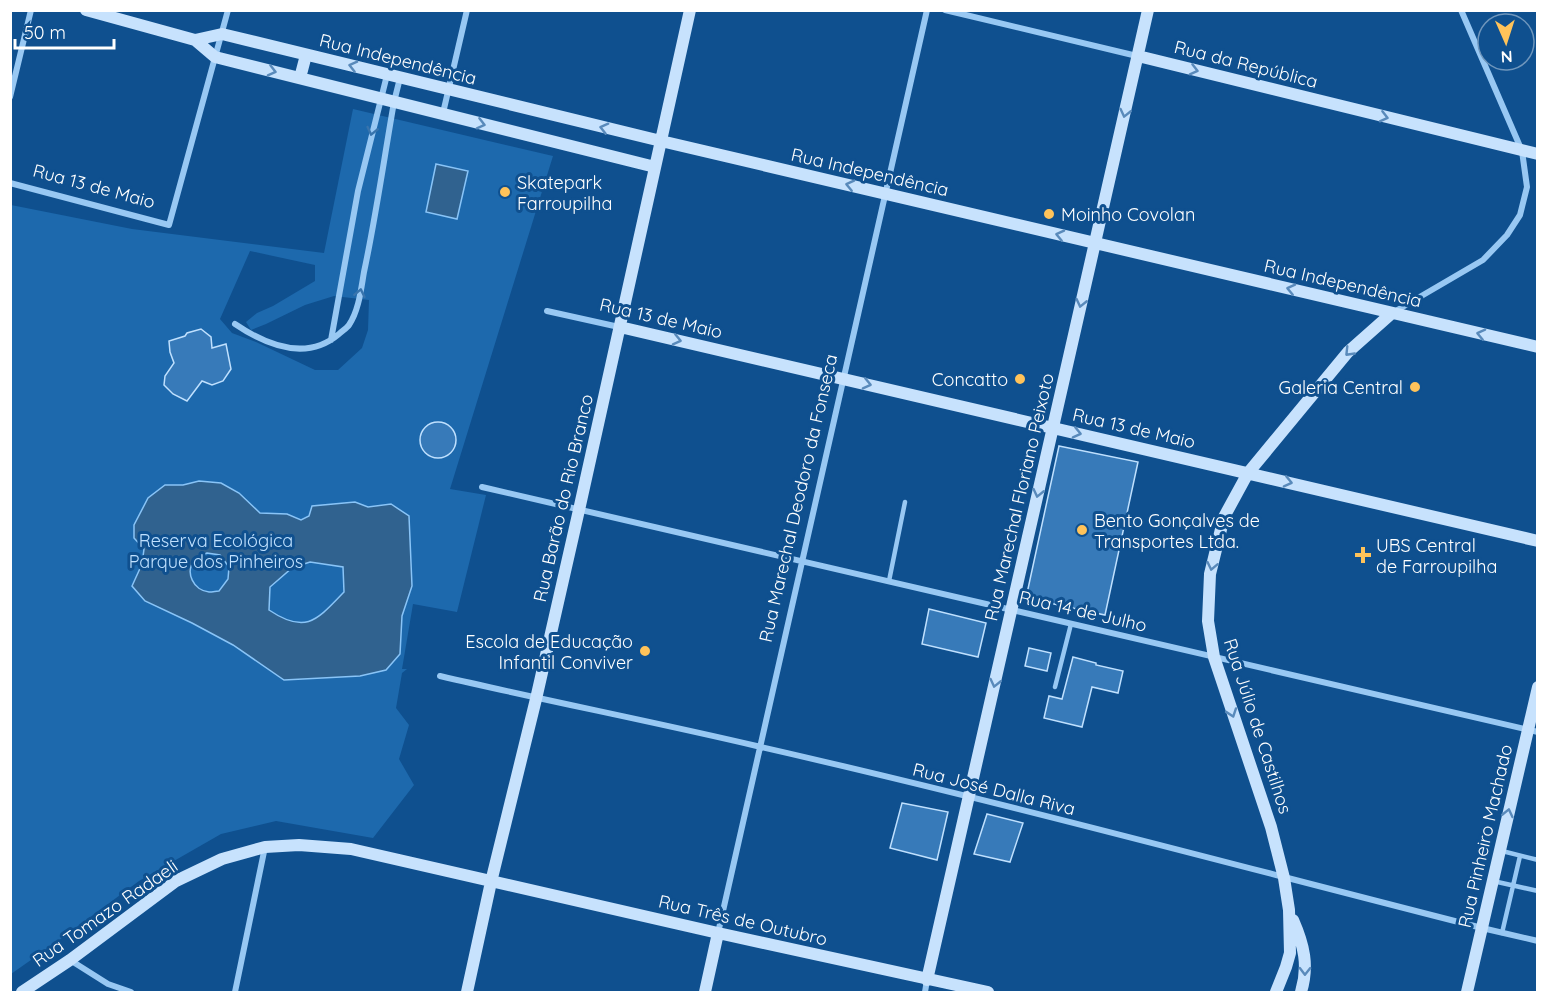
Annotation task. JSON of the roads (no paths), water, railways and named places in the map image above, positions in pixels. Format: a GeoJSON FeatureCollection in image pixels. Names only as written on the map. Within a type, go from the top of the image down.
{"type":"FeatureCollection","features":[{"type":"Feature","properties":{"kind":"street"},"geometry":{"type":"LineString","coordinates":[[10,97],[31,10]]}},
{"type":"Feature","properties":{"kind":"street","name":"Rua Independência"},"geometry":{"type":"LineString","coordinates":[[86,10],[195,40],[215,57],[655,167]]}},
{"type":"Feature","properties":{"kind":"street"},"geometry":{"type":"LineString","coordinates":[[215,57],[228,10]]}},
{"type":"Feature","properties":{"kind":"street"},"geometry":{"type":"LineString","coordinates":[[443,114],[467,10]]}},
{"type":"Feature","properties":{"kind":"street","name":"Rua Barão do Rio Branco"},"geometry":{"type":"LineString","coordinates":[[467,993],[579,510],[690,10]]}},
{"type":"Feature","properties":{"kind":"street","name":"Rua Marechal Deodoro da Fonseca"},"geometry":{"type":"LineString","coordinates":[[705,993],[927,10]]}},
{"type":"Feature","properties":{"kind":"street","name":"Rua da República"},"geometry":{"type":"LineString","coordinates":[[945,10],[1538,154]]}},
{"type":"Feature","properties":{"kind":"street","name":"Rua Marechal Floriano Peixoto"},"geometry":{"type":"LineString","coordinates":[[925,993],[1148,10]]}},
{"type":"Feature","properties":{"kind":"street","name":"Rua Júlio de Castilhos"},"geometry":{"type":"LineString","coordinates":[[1276,993],[1290,953],[1289,910],[1284,878],[1271,827],[1214,657],[1208,621],[1210,574],[1224,517],[1248,473],[1348,352],[1392,313],[1483,260],[1507,235],[1520,215],[1527,187],[1522,151],[1461,10]]}},
{"type":"Feature","properties":{"kind":"street","name":"Rua Independência"},"geometry":{"type":"LineString","coordinates":[[195,40],[222,34],[661,141],[1538,347]]}},
{"type":"Feature","properties":{"kind":"street"},"geometry":{"type":"LineString","coordinates":[[300,78],[306,55]]}},
{"type":"Feature","properties":{"kind":"street","name":"Rua 13 de Maio"},"geometry":{"type":"LineString","coordinates":[[10,183],[169,225],[215,57]]}},
{"type":"Feature","properties":{"kind":"street"},"geometry":{"type":"LineString","coordinates":[[331,341],[358,191],[387,74]]}},
{"type":"Feature","properties":{"kind":"street"},"geometry":{"type":"LineString","coordinates":[[235,324],[253,336],[282,347],[300,349],[331,341],[349,325],[357,308],[400,78]]}},
{"type":"Feature","properties":{"kind":"street","name":"Rua 13 de Maio"},"geometry":{"type":"LineString","coordinates":[[547,311],[1538,540]]}},
{"type":"Feature","properties":{"kind":"street","name":"Rua 14 de Julho"},"geometry":{"type":"LineString","coordinates":[[482,487],[1533,731]]}},
{"type":"Feature","properties":{"kind":"street","name":"Rua José Dalla Riva"},"geometry":{"type":"LineString","coordinates":[[440,676],[536,699],[760,746],[1538,941]]}},
{"type":"Feature","properties":{"kind":"street","name":"Rua Pinheiro Machado"},"geometry":{"type":"LineString","coordinates":[[1467,993],[1492,881],[1533,731],[1538,687]]}},
{"type":"Feature","properties":{"kind":"street","name":"Rua Tomazo Radaeli"},"geometry":{"type":"LineString","coordinates":[[22,993],[176,881],[222,859],[266,847],[299,845],[351,849],[491,882]]}},
{"type":"Feature","properties":{"kind":"street"},"geometry":{"type":"LineString","coordinates":[[235,993],[266,847]]}},
{"type":"Feature","properties":{"kind":"street","name":"Rua Três de Outubro"},"geometry":{"type":"LineString","coordinates":[[491,882],[988,993]]}},
{"type":"Feature","properties":{"kind":"street","name":"Rua Júlio de Castilhos"},"geometry":{"type":"LineString","coordinates":[[1289,910],[1298,931],[1304,956],[1305,979],[1301,993]]}},
{"type":"Feature","properties":{"kind":"street"},"geometry":{"type":"LineString","coordinates":[[70,960],[108,984],[131,993]]}},
{"type":"Feature","properties":{"kind":"lane"},"geometry":{"type":"LineString","coordinates":[[889,581],[905,502]]}},
{"type":"Feature","properties":{"kind":"lane"},"geometry":{"type":"LineString","coordinates":[[1055,687],[1071,624]]}},
{"type":"Feature","properties":{"kind":"lane"},"geometry":{"type":"LineString","coordinates":[[1500,851],[1538,860]]}},
{"type":"Feature","properties":{"kind":"lane"},"geometry":{"type":"LineString","coordinates":[[1502,933],[1520,856]]}},
{"type":"Feature","properties":{"kind":"lane"},"geometry":{"type":"LineString","coordinates":[[1492,881],[1538,891]]}},
{"type":"Feature","properties":{"kind":"place","name":"Skatepark Farroupilha"},"geometry":{"type":"Point","coordinates":[505,192]}},
{"type":"Feature","properties":{"kind":"place","name":"Moinho Covolan"},"geometry":{"type":"Point","coordinates":[1049,214]}},
{"type":"Feature","properties":{"kind":"place","name":"Concatto"},"geometry":{"type":"Point","coordinates":[1020,379]}},
{"type":"Feature","properties":{"kind":"place","name":"Galeria Central"},"geometry":{"type":"Point","coordinates":[1415,387]}},
{"type":"Feature","properties":{"kind":"place","name":"Bento Gonçalves de Transportes Ltda."},"geometry":{"type":"Point","coordinates":[1082,530]}},
{"type":"Feature","properties":{"kind":"place","name":"UBS Central de Farroupilha"},"geometry":{"type":"Point","coordinates":[1363,555]}},
{"type":"Feature","properties":{"kind":"place","name":"Escola de Educação Infantil Conviver"},"geometry":{"type":"Point","coordinates":[645,651]}},
{"type":"Feature","properties":{"kind":"park label","name":"Reserva Ecológica Parque dos Pinheiros"},"geometry":{"type":"Point","coordinates":[216,550]}}]}
